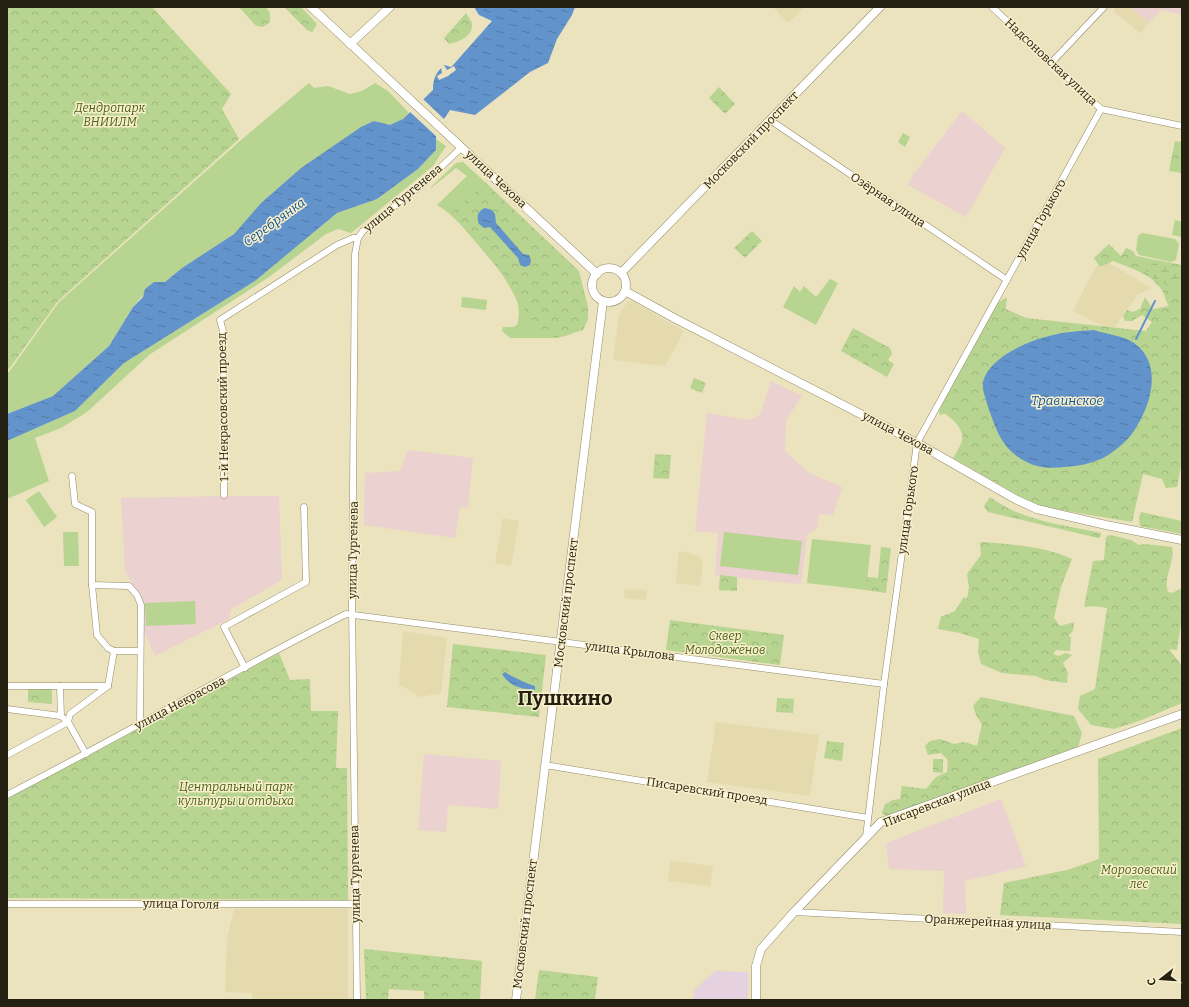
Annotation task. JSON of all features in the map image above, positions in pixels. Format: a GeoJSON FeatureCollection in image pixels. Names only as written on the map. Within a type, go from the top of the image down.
{"type":"FeatureCollection","features":[{"type":"Feature","properties":{"kind":"main road","name":"улица Чехова"},"geometry":{"type":"LineString","coordinates":[[311,7],[597,274]]}},
{"type":"Feature","properties":{"kind":"main road"},"geometry":{"type":"LineString","coordinates":[[350,44],[390,7]]}},
{"type":"Feature","properties":{"kind":"main road","name":"Московский проспект"},"geometry":{"type":"LineString","coordinates":[[621,273],[880,7]]}},
{"type":"Feature","properties":{"kind":"main road"},"geometry":{"type":"LineString","coordinates":[[609,268],[621,273],[625,278],[625,292],[616,301],[603,301],[598,297],[592,286],[597,274],[609,268]]}},
{"type":"Feature","properties":{"kind":"main road","name":"улица Чехова"},"geometry":{"type":"LineString","coordinates":[[625,292],[917,443],[1017,500],[1037,509],[1106,525],[1182,540]]}},
{"type":"Feature","properties":{"kind":"main road","name":"Московский проспект"},"geometry":{"type":"LineString","coordinates":[[516,1000],[603,301]]}},
{"type":"Feature","properties":{"kind":"main road","name":"Писаревская улица"},"geometry":{"type":"LineString","coordinates":[[756,1000],[756,966],[761,949],[794,912],[881,822],[1182,714]]}},
{"type":"Feature","properties":{"kind":"street","name":"Надсоновская улица"},"geometry":{"type":"LineString","coordinates":[[992,7],[1101,109],[1182,126]]}},
{"type":"Feature","properties":{"kind":"street"},"geometry":{"type":"LineString","coordinates":[[1052,62],[1104,7]]}},
{"type":"Feature","properties":{"kind":"street","name":"улица Горького"},"geometry":{"type":"LineString","coordinates":[[866,837],[884,684],[917,443],[1101,109]]}},
{"type":"Feature","properties":{"kind":"street","name":"Озёрная улица"},"geometry":{"type":"LineString","coordinates":[[770,120],[1007,280]]}},
{"type":"Feature","properties":{"kind":"street","name":"улица Тургенева"},"geometry":{"type":"LineString","coordinates":[[357,1000],[353,616],[355,254],[358,238],[363,231],[424,183],[462,147]]}},
{"type":"Feature","properties":{"kind":"street","name":"1-й Некрасовский проезд"},"geometry":{"type":"LineString","coordinates":[[224,495],[223,331],[220,320],[337,245],[353,238],[358,238]]}},
{"type":"Feature","properties":{"kind":"street"},"geometry":{"type":"LineString","coordinates":[[72,476],[75,504],[92,512],[92,585],[97,635],[108,648],[114,651],[140,651]]}},
{"type":"Feature","properties":{"kind":"street"},"geometry":{"type":"LineString","coordinates":[[245,668],[224,627],[306,582],[304,507]]}},
{"type":"Feature","properties":{"kind":"street"},"geometry":{"type":"LineString","coordinates":[[92,585],[129,586],[137,594],[140,605],[140,725]]}},
{"type":"Feature","properties":{"kind":"street","name":"улица Некрасова"},"geometry":{"type":"LineString","coordinates":[[7,795],[140,725],[245,668],[280,647],[346,614],[353,616]]}},
{"type":"Feature","properties":{"kind":"street","name":"улица Крылова"},"geometry":{"type":"LineString","coordinates":[[353,616],[884,684]]}},
{"type":"Feature","properties":{"kind":"street"},"geometry":{"type":"LineString","coordinates":[[7,755],[68,722],[70,714],[108,686],[114,651]]}},
{"type":"Feature","properties":{"kind":"street"},"geometry":{"type":"LineString","coordinates":[[7,686],[108,686]]}},
{"type":"Feature","properties":{"kind":"street"},"geometry":{"type":"LineString","coordinates":[[60,686],[61,716]]}},
{"type":"Feature","properties":{"kind":"street"},"geometry":{"type":"LineString","coordinates":[[7,709],[61,716],[68,722],[86,754]]}},
{"type":"Feature","properties":{"kind":"street","name":"Писаревский проезд"},"geometry":{"type":"LineString","coordinates":[[545,765],[868,818]]}},
{"type":"Feature","properties":{"kind":"street","name":"улица Гоголя"},"geometry":{"type":"LineString","coordinates":[[7,904],[355,904]]}},
{"type":"Feature","properties":{"kind":"street","name":"Оранжерейная улица"},"geometry":{"type":"LineString","coordinates":[[794,912],[1182,932]]}},
{"type":"Feature","properties":{"kind":"shaded area"},"geometry":{"type":"Polygon","coordinates":[[[773,7],[805,7],[788,23],[773,7]]]}},
{"type":"Feature","properties":{"kind":"shaded area"},"geometry":{"type":"Polygon","coordinates":[[[1116,7],[1130,7],[1149,22],[1140,33],[1113,11],[1116,7]]]}},
{"type":"Feature","properties":{"kind":"shaded area"},"geometry":{"type":"Polygon","coordinates":[[[1130,7],[1182,7],[1182,15],[1162,10],[1149,22],[1130,7]]]}},
{"type":"Feature","properties":{"kind":"shaded area"},"geometry":{"type":"Polygon","coordinates":[[[962,111],[1005,148],[966,217],[908,185],[913,175],[962,111]]]}},
{"type":"Feature","properties":{"kind":"shaded area"},"geometry":{"type":"Polygon","coordinates":[[[1103,259],[1151,288],[1137,295],[1112,331],[1073,311],[1094,270],[1103,259]]]}},
{"type":"Feature","properties":{"kind":"shaded area"},"geometry":{"type":"Polygon","coordinates":[[[628,301],[634,302],[684,331],[665,366],[613,360],[619,315],[628,301]]]}},
{"type":"Feature","properties":{"kind":"shaded area"},"geometry":{"type":"Polygon","coordinates":[[[771,381],[802,396],[786,420],[785,451],[809,473],[842,487],[833,515],[820,514],[817,528],[807,535],[801,584],[715,575],[718,533],[695,531],[707,413],[748,420],[760,415],[771,381]]]}},
{"type":"Feature","properties":{"kind":"shaded area"},"geometry":{"type":"Polygon","coordinates":[[[408,450],[473,458],[468,508],[460,507],[455,538],[364,525],[365,473],[400,471],[408,450]]]}},
{"type":"Feature","properties":{"kind":"shaded area"},"geometry":{"type":"Polygon","coordinates":[[[279,496],[282,580],[231,609],[229,619],[155,656],[144,632],[142,599],[125,572],[121,498],[279,496]]]}},
{"type":"Feature","properties":{"kind":"shaded area"},"geometry":{"type":"Polygon","coordinates":[[[503,518],[519,521],[511,566],[495,563],[503,518]]]}},
{"type":"Feature","properties":{"kind":"shaded area"},"geometry":{"type":"Polygon","coordinates":[[[679,551],[700,556],[703,564],[700,586],[676,583],[679,551]]]}},
{"type":"Feature","properties":{"kind":"shaded area"},"geometry":{"type":"Polygon","coordinates":[[[625,589],[647,590],[646,600],[624,598],[625,589]]]}},
{"type":"Feature","properties":{"kind":"shaded area"},"geometry":{"type":"Polygon","coordinates":[[[403,631],[447,638],[441,693],[420,697],[399,684],[403,631]]]}},
{"type":"Feature","properties":{"kind":"shaded area"},"geometry":{"type":"Polygon","coordinates":[[[716,722],[819,735],[810,796],[707,782],[716,722]]]}},
{"type":"Feature","properties":{"kind":"shaded area"},"geometry":{"type":"Polygon","coordinates":[[[424,754],[501,761],[498,809],[448,805],[446,832],[418,830],[424,754]]]}},
{"type":"Feature","properties":{"kind":"shaded area"},"geometry":{"type":"Polygon","coordinates":[[[1001,799],[1026,866],[965,881],[966,914],[943,913],[944,871],[889,869],[886,843],[1001,799]]]}},
{"type":"Feature","properties":{"kind":"shaded area"},"geometry":{"type":"Polygon","coordinates":[[[671,861],[713,866],[710,886],[668,881],[671,861]]]}},
{"type":"Feature","properties":{"kind":"shaded area"},"geometry":{"type":"Polygon","coordinates":[[[234,909],[348,909],[348,1000],[252,1000],[252,993],[225,992],[227,938],[234,909]]]}},
{"type":"Feature","properties":{"kind":"shaded area"},"geometry":{"type":"Polygon","coordinates":[[[715,971],[748,972],[748,1000],[693,1000],[694,991],[715,971]]]}},
{"type":"Feature","properties":{"kind":"green space","name":"Дендропарк ВНИИЛМ"},"geometry":{"type":"Polygon","coordinates":[[[7,7],[152,7],[231,94],[222,109],[239,139],[58,301],[9,369],[7,368],[7,7]]]}},
{"type":"Feature","properties":{"kind":"green space"},"geometry":{"type":"Polygon","coordinates":[[[239,7],[266,7],[270,13],[270,22],[263,27],[255,24],[256,26],[239,7]]]}},
{"type":"Feature","properties":{"kind":"green space"},"geometry":{"type":"Polygon","coordinates":[[[284,7],[301,7],[317,24],[312,32],[307,30],[284,7]]]}},
{"type":"Feature","properties":{"kind":"green space"},"geometry":{"type":"Polygon","coordinates":[[[466,13],[472,23],[470,32],[465,38],[449,44],[444,38],[466,13]]]}},
{"type":"Feature","properties":{"kind":"green space"},"geometry":{"type":"Polygon","coordinates":[[[309,83],[314,88],[328,86],[350,94],[362,91],[375,83],[388,91],[409,113],[403,119],[390,126],[375,121],[301,168],[261,203],[234,234],[182,268],[165,282],[154,282],[133,307],[109,346],[53,396],[7,414],[7,371],[9,372],[59,302],[241,140],[309,83]]]}},
{"type":"Feature","properties":{"kind":"green space"},"geometry":{"type":"Polygon","coordinates":[[[719,87],[735,104],[725,114],[709,98],[719,87]]]}},
{"type":"Feature","properties":{"kind":"green space"},"geometry":{"type":"Polygon","coordinates":[[[903,133],[910,137],[905,147],[898,142],[903,133]]]}},
{"type":"Feature","properties":{"kind":"green space"},"geometry":{"type":"Polygon","coordinates":[[[436,139],[446,146],[433,166],[351,233],[338,229],[326,234],[269,277],[149,355],[87,412],[61,428],[35,438],[49,481],[7,499],[7,441],[75,411],[124,363],[255,281],[337,213],[377,199],[418,169],[436,150],[436,139]]]}},
{"type":"Feature","properties":{"kind":"green space"},"geometry":{"type":"Polygon","coordinates":[[[1175,141],[1182,142],[1182,173],[1169,171],[1175,141]]]}},
{"type":"Feature","properties":{"kind":"green space"},"geometry":{"type":"Polygon","coordinates":[[[463,162],[486,183],[482,238],[510,286],[496,266],[465,229],[445,210],[437,205],[467,176],[456,168],[431,187],[456,163],[463,162]]]}},
{"type":"Feature","properties":{"kind":"green space"},"geometry":{"type":"Polygon","coordinates":[[[486,183],[579,271],[588,307],[588,319],[583,330],[557,338],[540,331],[517,300],[502,273],[451,213],[486,183]]]}},
{"type":"Feature","properties":{"kind":"green space"},"geometry":{"type":"Polygon","coordinates":[[[1175,220],[1182,222],[1182,237],[1172,235],[1175,220]]]}},
{"type":"Feature","properties":{"kind":"green space"},"geometry":{"type":"Polygon","coordinates":[[[752,231],[762,241],[745,258],[734,248],[752,231]]]}},
{"type":"Feature","properties":{"kind":"green space"},"geometry":{"type":"Polygon","coordinates":[[[1142,233],[1175,239],[1179,244],[1176,260],[1171,262],[1139,255],[1136,250],[1138,236],[1142,233]]]}},
{"type":"Feature","properties":{"kind":"green space"},"geometry":{"type":"Polygon","coordinates":[[[1109,244],[1121,256],[1126,248],[1133,251],[1136,256],[1182,265],[1182,461],[1177,487],[1166,488],[1162,479],[1143,474],[1132,522],[1037,506],[953,458],[962,441],[961,432],[953,420],[942,412],[999,306],[1026,318],[1146,331],[1152,322],[1142,315],[1132,321],[1125,321],[1123,316],[1127,310],[1133,312],[1140,309],[1145,297],[1153,309],[1169,306],[1161,289],[1156,283],[1145,275],[1113,261],[1100,267],[1094,258],[1109,244]]]}},
{"type":"Feature","properties":{"kind":"green space"},"geometry":{"type":"Polygon","coordinates":[[[1151,264],[1182,269],[1182,285],[1167,285],[1153,278],[1145,272],[1151,264]]]}},
{"type":"Feature","properties":{"kind":"green space"},"geometry":{"type":"Polygon","coordinates":[[[830,279],[838,283],[816,325],[783,307],[794,286],[800,292],[804,286],[816,297],[830,279]]]}},
{"type":"Feature","properties":{"kind":"green space"},"geometry":{"type":"Polygon","coordinates":[[[512,289],[572,334],[557,338],[510,338],[502,331],[503,327],[513,327],[517,325],[519,315],[518,306],[512,289]]]}},
{"type":"Feature","properties":{"kind":"green space"},"geometry":{"type":"Polygon","coordinates":[[[462,297],[487,300],[486,310],[461,307],[462,297]]]}},
{"type":"Feature","properties":{"kind":"green space"},"geometry":{"type":"Polygon","coordinates":[[[1007,297],[1005,314],[945,413],[940,415],[939,412],[943,401],[997,303],[1007,297]]]}},
{"type":"Feature","properties":{"kind":"green space"},"geometry":{"type":"Polygon","coordinates":[[[853,328],[890,348],[892,354],[888,360],[894,364],[887,377],[841,351],[853,328]]]}},
{"type":"Feature","properties":{"kind":"green space"},"geometry":{"type":"Polygon","coordinates":[[[694,378],[706,383],[702,393],[690,388],[694,378]]]}},
{"type":"Feature","properties":{"kind":"green space"},"geometry":{"type":"Polygon","coordinates":[[[655,454],[671,455],[669,479],[653,478],[655,454]]]}},
{"type":"Feature","properties":{"kind":"green space"},"geometry":{"type":"Polygon","coordinates":[[[39,491],[57,517],[44,527],[26,500],[39,491]]]}},
{"type":"Feature","properties":{"kind":"green space"},"geometry":{"type":"Polygon","coordinates":[[[990,497],[1002,505],[1029,517],[1101,533],[1101,536],[1098,538],[988,512],[984,506],[990,497]]]}},
{"type":"Feature","properties":{"kind":"green space"},"geometry":{"type":"Polygon","coordinates":[[[1141,512],[1182,521],[1182,534],[1140,526],[1139,517],[1141,512]]]}},
{"type":"Feature","properties":{"kind":"green space"},"geometry":{"type":"Polygon","coordinates":[[[63,532],[78,532],[79,566],[64,566],[63,532]]]}},
{"type":"Feature","properties":{"kind":"green space"},"geometry":{"type":"Polygon","coordinates":[[[724,532],[802,541],[798,575],[720,566],[724,532]]]}},
{"type":"Feature","properties":{"kind":"green space"},"geometry":{"type":"Polygon","coordinates":[[[1110,535],[1131,540],[1139,545],[1145,544],[1172,547],[1172,559],[1167,580],[1168,592],[1172,593],[1182,588],[1182,617],[1177,650],[1169,649],[1182,666],[1182,703],[1139,721],[1114,729],[1091,725],[1078,709],[1080,696],[1095,689],[1107,608],[1095,606],[1084,607],[1093,561],[1104,560],[1106,537],[1110,535]]]}},
{"type":"Feature","properties":{"kind":"green space"},"geometry":{"type":"Polygon","coordinates":[[[812,539],[871,545],[866,590],[807,583],[812,539]]]}},
{"type":"Feature","properties":{"kind":"green space"},"geometry":{"type":"Polygon","coordinates":[[[980,542],[1038,548],[1072,559],[1061,587],[1054,618],[1060,626],[1074,622],[1073,631],[1068,636],[1071,637],[1070,651],[1056,650],[1053,654],[1059,656],[1065,653],[1072,655],[1063,663],[1068,673],[1067,683],[1045,680],[1036,676],[1002,673],[981,664],[978,652],[979,639],[960,633],[938,629],[941,617],[955,611],[964,597],[967,599],[969,587],[967,574],[981,555],[980,542]]]}},
{"type":"Feature","properties":{"kind":"green space"},"geometry":{"type":"Polygon","coordinates":[[[881,547],[891,548],[886,593],[866,590],[867,577],[878,578],[881,547]]]}},
{"type":"Feature","properties":{"kind":"green space"},"geometry":{"type":"Polygon","coordinates":[[[720,575],[737,577],[737,591],[719,590],[720,575]]]}},
{"type":"Feature","properties":{"kind":"green space"},"geometry":{"type":"Polygon","coordinates":[[[195,601],[196,624],[146,626],[145,603],[195,601]]]}},
{"type":"Feature","properties":{"kind":"green space","name":"Сквер Молодожёнов"},"geometry":{"type":"Polygon","coordinates":[[[670,620],[784,635],[780,665],[666,650],[670,620]]]}},
{"type":"Feature","properties":{"kind":"green space"},"geometry":{"type":"Polygon","coordinates":[[[453,644],[546,655],[539,717],[447,707],[453,644]]]}},
{"type":"Feature","properties":{"kind":"green space","name":"Центральный парк культуры и отдыха"},"geometry":{"type":"Polygon","coordinates":[[[279,653],[290,680],[310,679],[311,711],[338,711],[336,768],[347,768],[348,900],[7,898],[7,798],[279,653]]]}},
{"type":"Feature","properties":{"kind":"green space"},"geometry":{"type":"Polygon","coordinates":[[[28,689],[52,689],[52,704],[28,702],[28,689]]]}},
{"type":"Feature","properties":{"kind":"green space"},"geometry":{"type":"Polygon","coordinates":[[[981,697],[1074,716],[1082,733],[1078,747],[887,817],[882,813],[885,804],[893,800],[900,799],[902,786],[926,789],[936,777],[947,772],[948,760],[941,753],[928,755],[925,746],[930,741],[940,739],[954,744],[964,742],[977,746],[982,724],[977,717],[973,706],[981,697]]]}},
{"type":"Feature","properties":{"kind":"green space"},"geometry":{"type":"Polygon","coordinates":[[[777,698],[794,699],[793,713],[776,712],[777,698]]]}},
{"type":"Feature","properties":{"kind":"green space","name":"Морозовский лес"},"geometry":{"type":"Polygon","coordinates":[[[1182,728],[1182,924],[1000,915],[1004,883],[1067,870],[1099,859],[1098,759],[1182,728]]]}},
{"type":"Feature","properties":{"kind":"green space"},"geometry":{"type":"Polygon","coordinates":[[[827,741],[844,743],[842,761],[824,758],[827,741]]]}},
{"type":"Feature","properties":{"kind":"green space"},"geometry":{"type":"Polygon","coordinates":[[[933,759],[943,759],[943,773],[933,772],[933,759]]]}},
{"type":"Feature","properties":{"kind":"green space"},"geometry":{"type":"Polygon","coordinates":[[[364,949],[482,961],[480,1000],[424,1000],[424,991],[389,989],[388,1000],[366,1000],[364,949]]]}},
{"type":"Feature","properties":{"kind":"green space"},"geometry":{"type":"Polygon","coordinates":[[[539,970],[598,977],[595,1000],[535,1000],[539,970]]]}},
{"type":"Feature","properties":{"kind":"water","name":"Серебрянка"},"geometry":{"type":"Polygon","coordinates":[[[474,7],[575,7],[572,15],[557,39],[548,63],[530,72],[475,115],[450,110],[436,131],[436,150],[418,169],[377,199],[337,213],[255,281],[124,363],[75,411],[7,441],[7,414],[53,396],[109,346],[133,307],[143,297],[145,289],[154,282],[165,282],[182,268],[234,234],[261,203],[301,168],[361,127],[374,121],[390,125],[403,119],[433,90],[434,79],[441,68],[444,65],[451,67],[492,21],[479,15],[474,7]]]}},
{"type":"Feature","properties":{"kind":"water"},"geometry":{"type":"Polygon","coordinates":[[[485,208],[492,210],[495,214],[496,223],[523,254],[529,255],[531,260],[530,265],[525,267],[520,265],[518,258],[490,227],[484,228],[479,224],[478,214],[485,208]]]}},
{"type":"Feature","properties":{"kind":"water","name":"Травинское"},"geometry":{"type":"Polygon","coordinates":[[[1094,330],[1130,341],[1144,352],[1152,375],[1151,388],[1144,413],[1138,425],[1131,435],[1118,448],[1103,458],[1089,463],[1049,468],[1027,462],[1007,447],[996,429],[983,389],[986,374],[992,366],[1009,352],[1030,342],[1040,338],[1060,334],[1094,330]]]}},
{"type":"Feature","properties":{"kind":"water"},"geometry":{"type":"Polygon","coordinates":[[[505,672],[519,680],[535,686],[535,690],[520,688],[512,684],[502,674],[505,672]]]}},
{"type":"Feature","properties":{"kind":"pier"},"geometry":{"type":"Polygon","coordinates":[[[444,65],[447,70],[454,66],[456,70],[439,80],[437,76],[442,73],[441,67],[444,65]]]}},
{"type":"Feature","properties":{"kind":"pier"},"geometry":{"type":"Polygon","coordinates":[[[422,98],[445,120],[438,131],[438,138],[409,111],[422,98]]]}},
{"type":"Feature","properties":{"kind":"waterway"},"geometry":{"type":"LineString","coordinates":[[1136,339],[1155,301]]}},
{"type":"Feature","properties":{"kind":"district","name":"Пушкино"},"geometry":{"type":"Point","coordinates":[565,698]}}]}
